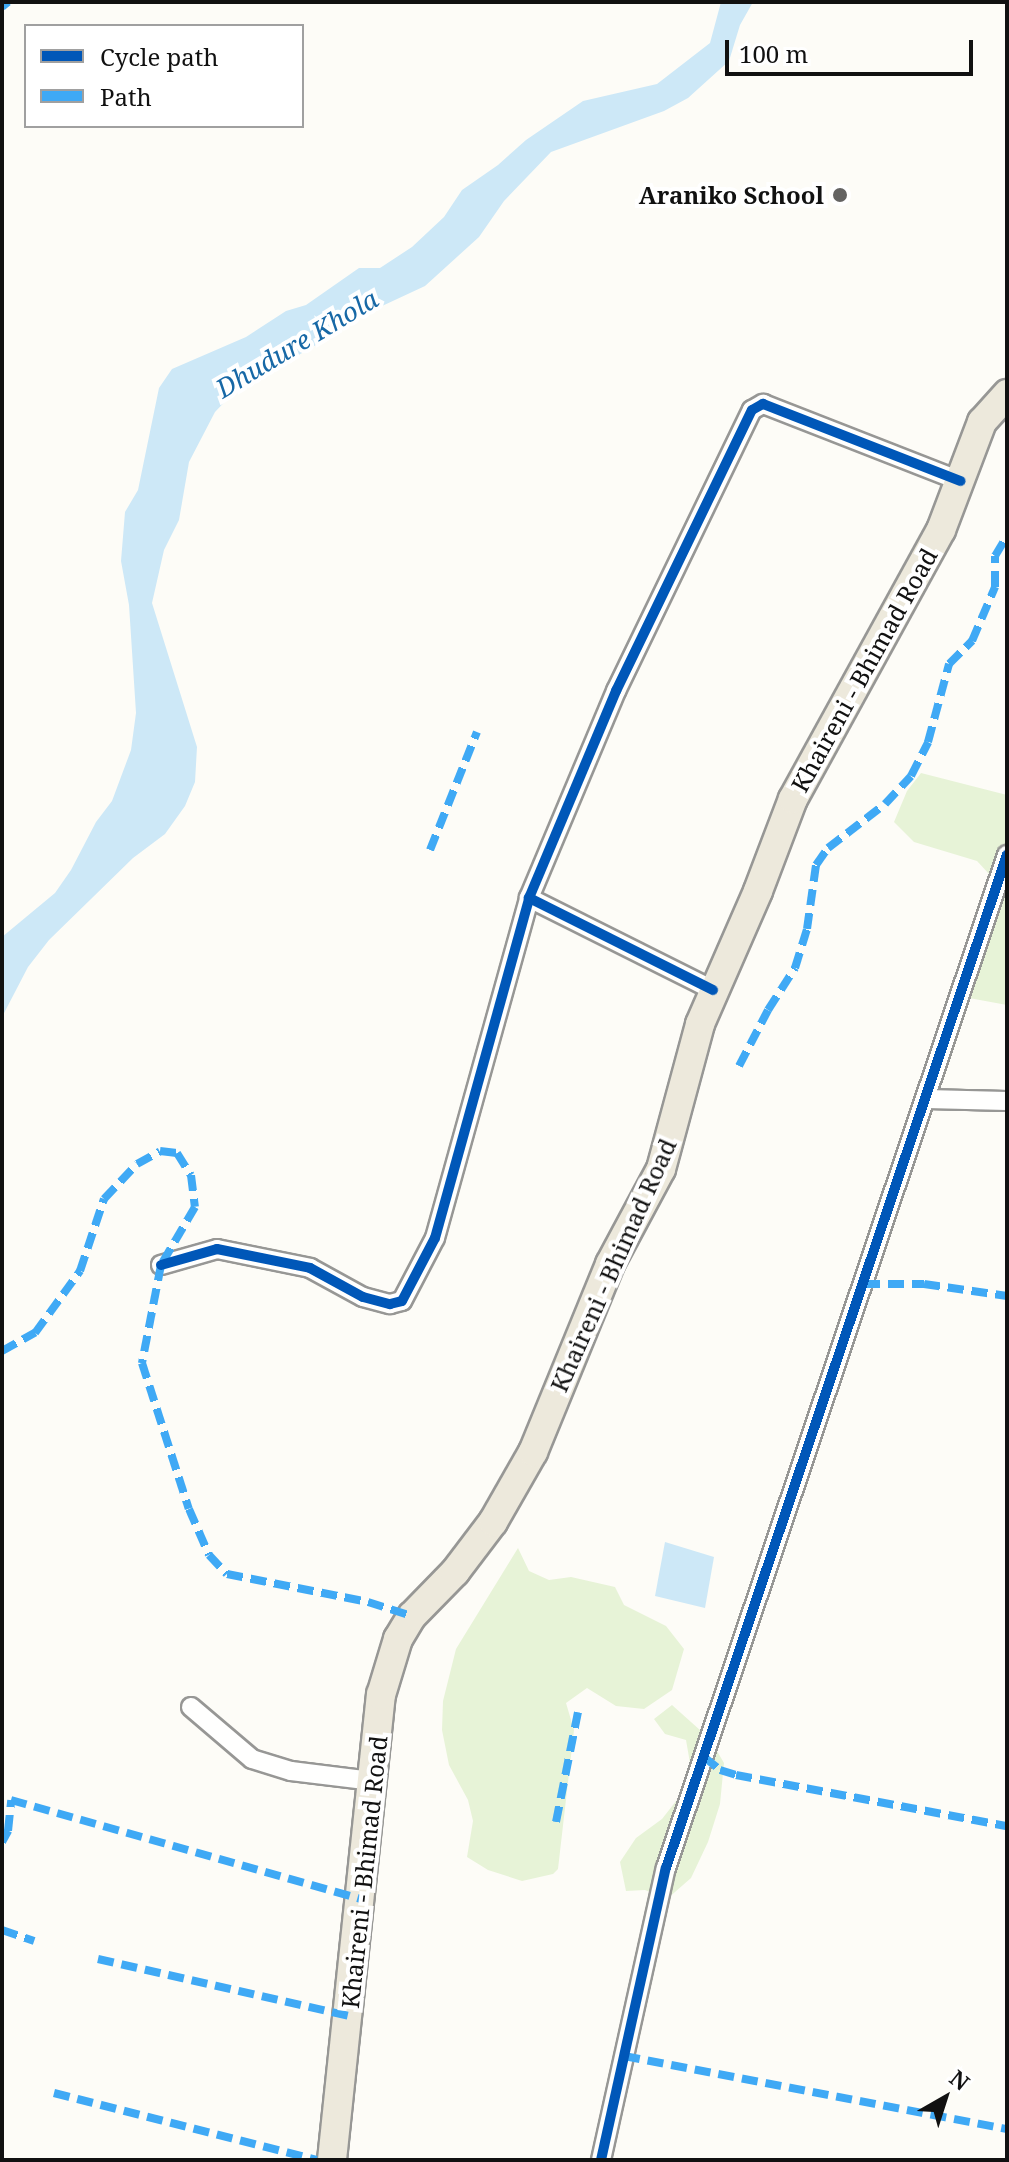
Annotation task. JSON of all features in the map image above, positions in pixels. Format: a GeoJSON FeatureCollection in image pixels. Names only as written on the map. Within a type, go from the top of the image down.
{"type":"FeatureCollection","features":[{"type":"Feature","properties":{"kind":"main road","name":"Khaireni - Bhimad Road"},"geometry":{"type":"LineString","coordinates":[[332,2160],[381,1695],[398,1639],[412,1616],[455,1572],[493,1522],[533,1452],[610,1264],[661,1169],[700,1024],[758,891],[793,799],[941,530],[982,422],[1007,394]]}},
{"type":"Feature","properties":{"kind":"street"},"geometry":{"type":"LineString","coordinates":[[161,1265],[217,1249],[310,1268],[363,1297],[390,1304],[402,1301],[435,1238],[529,898],[616,691],[752,410],[763,404],[961,481]]}},
{"type":"Feature","properties":{"kind":"street"},"geometry":{"type":"LineString","coordinates":[[601,2160],[666,1868],[1007,855]]}},
{"type":"Feature","properties":{"kind":"street"},"geometry":{"type":"LineString","coordinates":[[529,898],[713,990]]}},
{"type":"Feature","properties":{"kind":"street"},"geometry":{"type":"LineString","coordinates":[[926,1099],[1007,1101]]}},
{"type":"Feature","properties":{"kind":"street"},"geometry":{"type":"LineString","coordinates":[[191,1707],[252,1759],[291,1771],[373,1781]]}},
{"type":"Feature","properties":{"kind":"green space"},"geometry":{"type":"Polygon","coordinates":[[[921,773],[1007,795],[1007,1005],[969,998],[962,974],[990,875],[977,861],[914,842],[894,822],[907,791],[921,773]]]}},
{"type":"Feature","properties":{"kind":"green space"},"geometry":{"type":"Polygon","coordinates":[[[518,1548],[529,1571],[549,1580],[571,1577],[615,1587],[624,1605],[666,1626],[684,1649],[672,1690],[644,1709],[616,1706],[587,1688],[566,1703],[574,1730],[558,1869],[553,1874],[522,1881],[488,1870],[467,1857],[473,1821],[468,1800],[449,1765],[442,1730],[443,1701],[456,1649],[518,1548]]]}},
{"type":"Feature","properties":{"kind":"green space"},"geometry":{"type":"Polygon","coordinates":[[[672,1705],[710,1739],[724,1763],[720,1804],[708,1842],[691,1878],[667,1899],[645,1890],[626,1891],[620,1862],[636,1838],[662,1819],[680,1796],[690,1763],[686,1740],[665,1734],[654,1719],[672,1705]]]}},
{"type":"Feature","properties":{"kind":"water","name":"Dhudure Khola"},"geometry":{"type":"Polygon","coordinates":[[[721,2],[753,2],[740,25],[729,61],[688,98],[664,111],[551,152],[504,201],[479,237],[425,286],[352,320],[330,337],[234,392],[215,412],[189,462],[179,520],[164,550],[152,603],[197,747],[195,782],[185,806],[165,834],[133,858],[49,940],[28,967],[2,1017],[2,937],[55,893],[71,870],[96,822],[112,801],[131,750],[136,713],[129,605],[121,561],[125,512],[138,490],[159,388],[172,369],[246,337],[286,311],[306,305],[359,268],[380,268],[412,247],[444,217],[462,190],[583,101],[657,84],[710,43],[721,2]]]}},
{"type":"Feature","properties":{"kind":"water"},"geometry":{"type":"Polygon","coordinates":[[[665,1542],[714,1557],[705,1608],[655,1596],[665,1542]]]}},
{"type":"Feature","properties":{"kind":"marked path"},"geometry":{"type":"LineString","coordinates":[[2,7],[8,2]]}},
{"type":"Feature","properties":{"kind":"marked path"},"geometry":{"type":"LineString","coordinates":[[739,1066],[768,1010],[795,968],[807,929],[816,865],[828,848],[885,804],[911,776],[928,742],[949,664],[972,641],[995,587],[995,556],[1007,536]]}},
{"type":"Feature","properties":{"kind":"marked path"},"geometry":{"type":"LineString","coordinates":[[430,850],[477,732]]}},
{"type":"Feature","properties":{"kind":"marked path"},"geometry":{"type":"LineString","coordinates":[[2,1351],[35,1333],[80,1271],[104,1199],[137,1164],[160,1151],[177,1153],[191,1175],[195,1207],[161,1265],[142,1363],[189,1509],[209,1555],[227,1574],[368,1602],[412,1616]]}},
{"type":"Feature","properties":{"kind":"marked path"},"geometry":{"type":"LineString","coordinates":[[864,1284],[924,1284],[1007,1296]]}},
{"type":"Feature","properties":{"kind":"marked path"},"geometry":{"type":"LineString","coordinates":[[556,1822],[578,1712]]}},
{"type":"Feature","properties":{"kind":"marked path"},"geometry":{"type":"LineString","coordinates":[[704,1757],[720,1770],[736,1775],[1007,1826]]}},
{"type":"Feature","properties":{"kind":"marked path"},"geometry":{"type":"LineString","coordinates":[[2,1842],[8,1831],[11,1800],[362,1899]]}},
{"type":"Feature","properties":{"kind":"marked path"},"geometry":{"type":"LineString","coordinates":[[2,1930],[34,1941]]}},
{"type":"Feature","properties":{"kind":"marked path"},"geometry":{"type":"LineString","coordinates":[[98,1959],[349,2016]]}},
{"type":"Feature","properties":{"kind":"marked path"},"geometry":{"type":"LineString","coordinates":[[624,2056],[1007,2129]]}},
{"type":"Feature","properties":{"kind":"marked path"},"geometry":{"type":"LineString","coordinates":[[54,2093],[317,2160]]}},
{"type":"Feature","properties":{"kind":"cycle path"},"geometry":{"type":"LineString","coordinates":[[713,990],[529,898],[616,691],[752,410],[763,404],[961,481]]}},
{"type":"Feature","properties":{"kind":"cycle path"},"geometry":{"type":"LineString","coordinates":[[601,2160],[666,1868],[1007,855]]}},
{"type":"Feature","properties":{"kind":"cycle path"},"geometry":{"type":"LineString","coordinates":[[161,1265],[217,1249],[310,1268],[363,1297],[390,1304],[402,1301],[435,1238],[529,898]]}},
{"type":"Feature","properties":{"kind":"place","name":"Araniko School"},"geometry":{"type":"Point","coordinates":[840,195]}}]}
